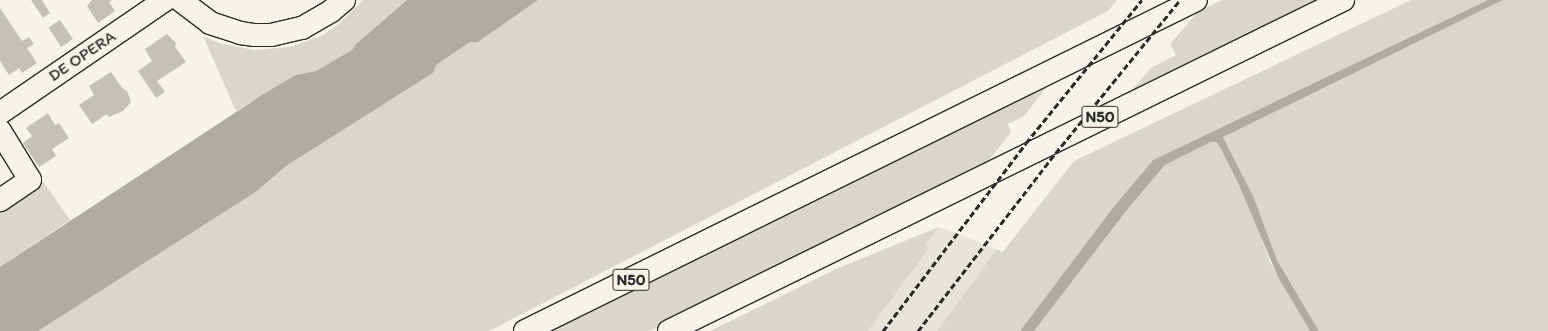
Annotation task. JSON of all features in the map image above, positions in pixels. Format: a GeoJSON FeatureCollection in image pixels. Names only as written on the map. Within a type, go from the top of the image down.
{"type":"FeatureCollection","features":[{"type":"Feature","properties":{"kind":"main road","name":"DE OPERA"},"geometry":{"type":"LineString","coordinates":[[0,113],[165,0]]}},
{"type":"Feature","properties":{"kind":"main road"},"geometry":{"type":"LineString","coordinates":[[180,0],[210,23],[240,33],[255,35],[271,35],[302,28],[331,12],[344,0]]}},
{"type":"Feature","properties":{"kind":"main road","name":"N50"},"geometry":{"type":"LineString","coordinates":[[525,331],[1196,0]]}},
{"type":"Feature","properties":{"kind":"main road","name":"N50"},"geometry":{"type":"LineString","coordinates":[[669,331],[1343,0]]}},
{"type":"Feature","properties":{"kind":"main road"},"geometry":{"type":"LineString","coordinates":[[0,131],[30,180],[0,200]]}},
{"type":"Feature","properties":{"kind":"shaded area"},"geometry":{"type":"Polygon","coordinates":[[[363,0],[407,0],[356,44],[352,50],[316,71],[296,75],[236,111],[203,36],[219,43],[254,50],[290,47],[323,35],[340,23],[363,0]]]}},
{"type":"Feature","properties":{"kind":"shaded area"},"geometry":{"type":"Polygon","coordinates":[[[407,0],[538,0],[478,42],[470,42],[436,65],[433,73],[286,166],[257,191],[38,331],[0,331],[0,267],[265,93],[296,75],[316,71],[352,50],[356,44],[407,0]]]}},
{"type":"Feature","properties":{"kind":"shaded area"},"geometry":{"type":"Polygon","coordinates":[[[538,0],[1117,0],[1108,11],[489,331],[38,331],[257,191],[286,166],[433,73],[436,65],[470,42],[478,42],[538,0]]]}},
{"type":"Feature","properties":{"kind":"shaded area"},"geometry":{"type":"Polygon","coordinates":[[[1222,0],[1321,0],[1130,92],[1151,68],[1176,55],[1170,44],[1198,12],[1222,0]]]}},
{"type":"Feature","properties":{"kind":"shaded area"},"geometry":{"type":"Polygon","coordinates":[[[1411,0],[1488,0],[1153,160],[1112,209],[1020,331],[937,331],[997,249],[1002,253],[1074,161],[1411,0]]]}},
{"type":"Feature","properties":{"kind":"shaded area"},"geometry":{"type":"Polygon","coordinates":[[[1488,0],[1503,0],[1223,137],[1254,198],[1277,260],[1319,331],[1310,331],[1278,277],[1238,183],[1220,147],[1216,142],[1211,142],[1165,165],[1130,206],[1034,331],[1020,331],[1112,209],[1153,160],[1488,0]]]}},
{"type":"Feature","properties":{"kind":"shaded area"},"geometry":{"type":"Polygon","coordinates":[[[1503,0],[1548,0],[1548,331],[1319,331],[1277,260],[1254,198],[1223,137],[1224,135],[1503,0]]]}},
{"type":"Feature","properties":{"kind":"shaded area"},"geometry":{"type":"Polygon","coordinates":[[[1049,84],[1024,116],[1008,124],[1011,132],[979,173],[902,207],[650,331],[551,331],[1049,84]]]}},
{"type":"Feature","properties":{"kind":"shaded area"},"geometry":{"type":"Polygon","coordinates":[[[1211,142],[1215,142],[1220,147],[1248,204],[1271,264],[1310,331],[1034,331],[1130,206],[1165,165],[1211,142]]]}},
{"type":"Feature","properties":{"kind":"shaded area"},"geometry":{"type":"Polygon","coordinates":[[[42,180],[70,220],[0,267],[0,209],[42,180]]]}},
{"type":"Feature","properties":{"kind":"shaded area"},"geometry":{"type":"Polygon","coordinates":[[[939,227],[997,249],[937,331],[868,331],[930,249],[926,245],[939,227]]]}},
{"type":"Feature","properties":{"kind":"shaded area"},"geometry":{"type":"Polygon","coordinates":[[[939,227],[926,245],[930,248],[868,331],[710,331],[836,269],[939,227]]]}},
{"type":"Feature","properties":{"kind":"building"},"geometry":{"type":"Polygon","coordinates":[[[31,0],[42,0],[50,13],[43,18],[31,0]]]}},
{"type":"Feature","properties":{"kind":"building"},"geometry":{"type":"Polygon","coordinates":[[[92,0],[112,0],[109,2],[115,11],[98,23],[87,6],[92,0]]]}},
{"type":"Feature","properties":{"kind":"building"},"geometry":{"type":"Polygon","coordinates":[[[0,8],[22,41],[29,37],[34,44],[27,48],[37,63],[22,73],[19,68],[9,75],[0,61],[0,8]]]}},
{"type":"Feature","properties":{"kind":"building"},"geometry":{"type":"Polygon","coordinates":[[[60,20],[73,39],[61,47],[48,28],[60,20]]]}},
{"type":"Feature","properties":{"kind":"building"},"geometry":{"type":"Polygon","coordinates":[[[167,34],[176,43],[175,47],[186,62],[157,81],[165,92],[156,98],[138,71],[152,61],[145,49],[167,34]]]}},
{"type":"Feature","properties":{"kind":"building"},"geometry":{"type":"Polygon","coordinates":[[[111,72],[122,88],[127,91],[131,102],[123,111],[109,117],[107,114],[92,124],[79,105],[94,95],[89,86],[111,72]]]}},
{"type":"Feature","properties":{"kind":"building"},"geometry":{"type":"Polygon","coordinates":[[[48,113],[55,125],[59,123],[69,138],[52,149],[56,156],[39,167],[23,143],[32,136],[26,128],[48,113]]]}},
{"type":"Feature","properties":{"kind":"railway"},"geometry":{"type":"LineString","coordinates":[[883,331],[1026,143],[1142,0]]}},
{"type":"Feature","properties":{"kind":"railway"},"geometry":{"type":"LineString","coordinates":[[918,331],[1050,160],[1180,0]]}}]}
